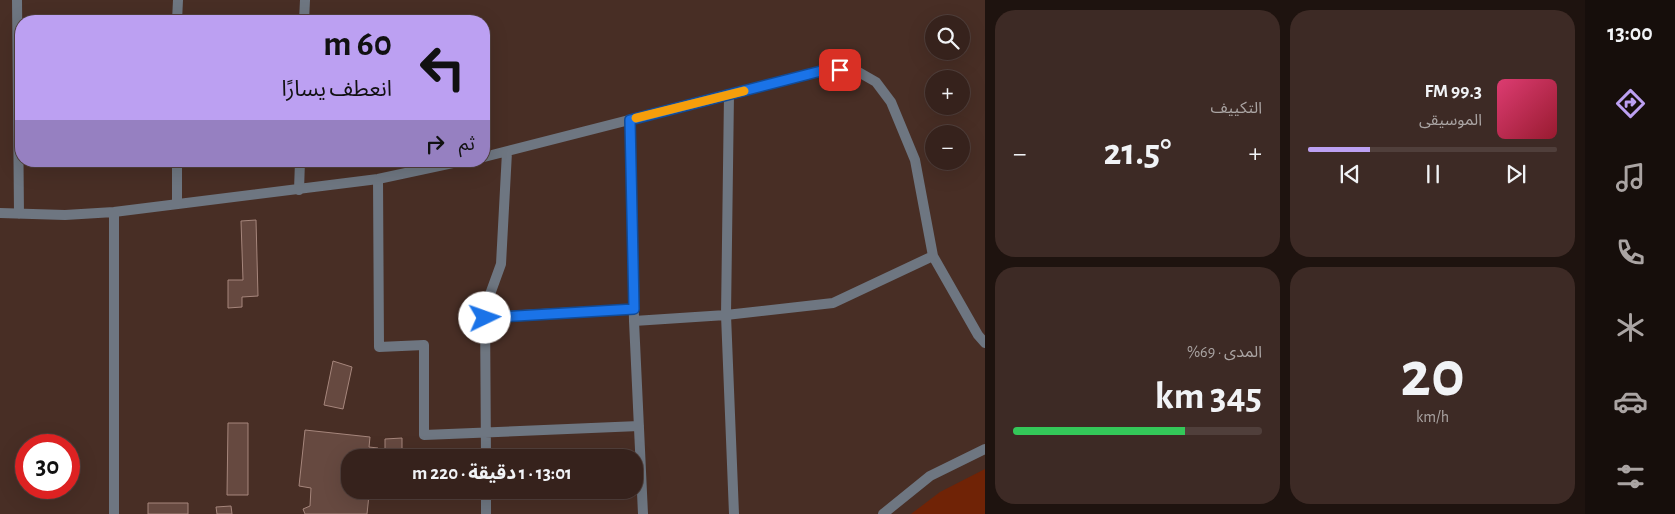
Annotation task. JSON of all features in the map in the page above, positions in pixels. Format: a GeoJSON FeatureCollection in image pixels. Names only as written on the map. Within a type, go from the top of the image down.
{"type":"FeatureCollection","features":[{"type":"Feature","properties":{"kind":"street"},"geometry":{"type":"LineString","coordinates":[[17,0],[18,15]]}},
{"type":"Feature","properties":{"kind":"street"},"geometry":{"type":"LineString","coordinates":[[177,15],[178,0]]}},
{"type":"Feature","properties":{"kind":"street"},"geometry":{"type":"LineString","coordinates":[[304,15],[305,0]]}},
{"type":"Feature","properties":{"kind":"street"},"geometry":{"type":"LineString","coordinates":[[490,156],[825,70],[855,70],[876,82],[892,102],[916,160],[933,256],[978,335],[985,343]]}},
{"type":"Feature","properties":{"kind":"street"},"geometry":{"type":"LineString","coordinates":[[729,94],[726,315],[734,514]]}},
{"type":"Feature","properties":{"kind":"street"},"geometry":{"type":"LineString","coordinates":[[630,120],[634,321],[643,514]]}},
{"type":"Feature","properties":{"kind":"street"},"geometry":{"type":"LineString","coordinates":[[486,449],[485,308],[501,264],[507,152]]}},
{"type":"Feature","properties":{"kind":"street"},"geometry":{"type":"LineString","coordinates":[[19,167],[19,214]]}},
{"type":"Feature","properties":{"kind":"street"},"geometry":{"type":"LineString","coordinates":[[177,167],[177,204]]}},
{"type":"Feature","properties":{"kind":"street"},"geometry":{"type":"LineString","coordinates":[[299,190],[300,167]]}},
{"type":"Feature","properties":{"kind":"street"},"geometry":{"type":"LineString","coordinates":[[0,213],[65,215],[114,212],[378,179],[434,167]]}},
{"type":"Feature","properties":{"kind":"street"},"geometry":{"type":"LineString","coordinates":[[378,179],[379,346],[424,345],[424,435],[639,426]]}},
{"type":"Feature","properties":{"kind":"street"},"geometry":{"type":"LineString","coordinates":[[114,212],[114,514]]}},
{"type":"Feature","properties":{"kind":"street"},"geometry":{"type":"LineString","coordinates":[[634,321],[726,315],[832,303],[933,256]]}},
{"type":"Feature","properties":{"kind":"street"},"geometry":{"type":"LineString","coordinates":[[485,318],[634,309]]}},
{"type":"Feature","properties":{"kind":"street"},"geometry":{"type":"LineString","coordinates":[[883,514],[930,476],[985,449]]}},
{"type":"Feature","properties":{"kind":"street"},"geometry":{"type":"LineString","coordinates":[[486,499],[486,514]]}},
{"type":"Feature","properties":{"kind":"shaded area"},"geometry":{"type":"Polygon","coordinates":[[[985,469],[985,514],[911,514],[940,492],[985,469]]]}},
{"type":"Feature","properties":{"kind":"building"},"geometry":{"type":"Polygon","coordinates":[[[256,220],[258,296],[242,297],[242,307],[228,308],[228,280],[243,280],[241,221],[256,220]]]}},
{"type":"Feature","properties":{"kind":"building"},"geometry":{"type":"Polygon","coordinates":[[[333,361],[352,367],[343,409],[324,405],[333,361]]]}},
{"type":"Feature","properties":{"kind":"building"},"geometry":{"type":"Polygon","coordinates":[[[228,423],[248,423],[248,495],[227,495],[228,423]]]}},
{"type":"Feature","properties":{"kind":"building"},"geometry":{"type":"Polygon","coordinates":[[[305,430],[370,437],[369,447],[378,448],[341,449],[341,499],[369,499],[367,514],[305,514],[303,509],[310,506],[311,488],[299,486],[305,430]]]}},
{"type":"Feature","properties":{"kind":"building"},"geometry":{"type":"Polygon","coordinates":[[[402,438],[402,449],[385,449],[385,439],[402,438]]]}},
{"type":"Feature","properties":{"kind":"building"},"geometry":{"type":"Polygon","coordinates":[[[148,503],[188,503],[188,514],[148,514],[148,503]]]}},
{"type":"Feature","properties":{"kind":"building"},"geometry":{"type":"Polygon","coordinates":[[[231,506],[232,514],[217,514],[216,507],[231,506]]]}},
{"type":"Feature","properties":{"kind":"slow traffic"},"geometry":{"type":"LineString","coordinates":[[636,118],[744,91]]}},
{"type":"Feature","properties":{"kind":"route"},"geometry":{"type":"LineString","coordinates":[[485,318],[634,309],[630,120],[825,70],[840,70]]}}]}
